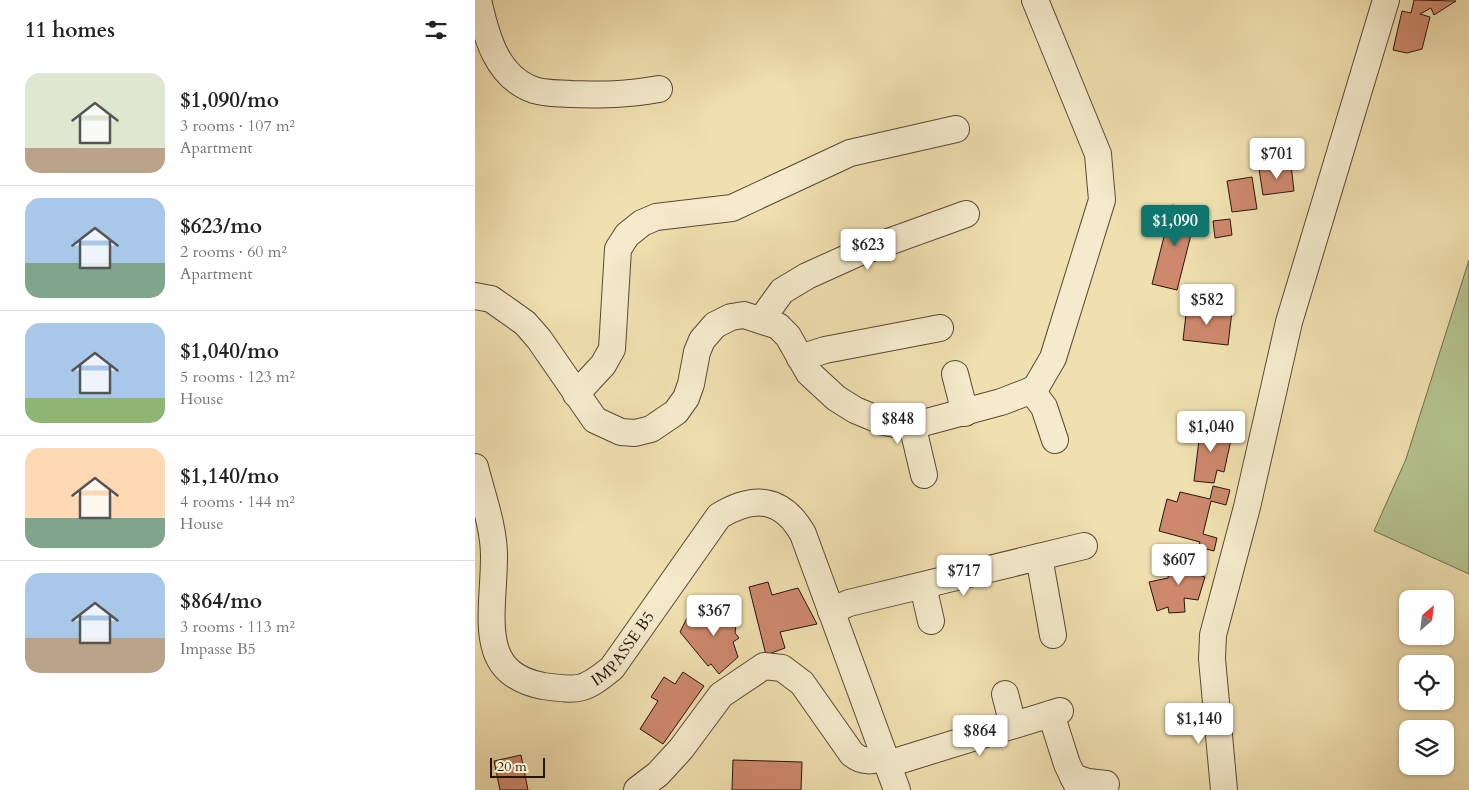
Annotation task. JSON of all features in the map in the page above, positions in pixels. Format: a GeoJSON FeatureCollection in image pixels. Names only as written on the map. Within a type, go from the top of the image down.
{"type":"FeatureCollection","features":[{"type":"Feature","properties":{"kind":"street"},"geometry":{"type":"LineString","coordinates":[[478,0],[483,22],[495,54],[513,79],[524,86],[549,94],[602,96],[659,89]]}},
{"type":"Feature","properties":{"kind":"street"},"geometry":{"type":"LineString","coordinates":[[475,296],[491,299],[525,323],[539,339],[595,420],[621,432],[635,433],[651,429],[667,420],[686,398],[701,340],[715,325],[731,317],[744,315],[778,326],[788,336],[809,373],[836,398],[855,410],[884,422],[911,424],[965,412],[1035,389],[1053,358],[1102,200],[1098,154],[1035,0]]}},
{"type":"Feature","properties":{"kind":"street"},"geometry":{"type":"LineString","coordinates":[[1224,790],[1212,659],[1213,635],[1247,508],[1289,322],[1385,0]]}},
{"type":"Feature","properties":{"kind":"street"},"geometry":{"type":"LineString","coordinates":[[576,394],[603,365],[612,349],[617,249],[627,235],[641,223],[655,217],[732,208],[850,153],[956,129]]}},
{"type":"Feature","properties":{"kind":"street"},"geometry":{"type":"LineString","coordinates":[[761,320],[782,291],[807,276],[858,253],[966,214]]}},
{"type":"Feature","properties":{"kind":"street"},"geometry":{"type":"LineString","coordinates":[[800,358],[825,350],[940,328]]}},
{"type":"Feature","properties":{"kind":"street"},"geometry":{"type":"LineString","coordinates":[[955,374],[965,412]]}},
{"type":"Feature","properties":{"kind":"street"},"geometry":{"type":"LineString","coordinates":[[1031,390],[1044,407],[1055,440]]}},
{"type":"Feature","properties":{"kind":"street"},"geometry":{"type":"LineString","coordinates":[[911,424],[924,475]]}},
{"type":"Feature","properties":{"kind":"street","name":"IMPASSE B5"},"geometry":{"type":"LineString","coordinates":[[475,467],[490,528],[494,557],[481,633],[485,650],[499,671],[516,681],[574,690],[589,686],[612,668],[719,516],[745,503],[772,504],[788,513],[797,523],[803,534],[897,790]]}},
{"type":"Feature","properties":{"kind":"street"},"geometry":{"type":"LineString","coordinates":[[831,611],[849,603],[1085,546]]}},
{"type":"Feature","properties":{"kind":"street"},"geometry":{"type":"LineString","coordinates":[[1039,557],[1053,635]]}},
{"type":"Feature","properties":{"kind":"street"},"geometry":{"type":"LineString","coordinates":[[923,586],[931,621]]}},
{"type":"Feature","properties":{"kind":"street"},"geometry":{"type":"LineString","coordinates":[[637,790],[658,774],[681,749],[721,695],[763,666],[782,668],[802,683],[852,754],[859,759],[887,761],[1056,712],[1076,783],[1106,784]]}},
{"type":"Feature","properties":{"kind":"street"},"geometry":{"type":"LineString","coordinates":[[1005,694],[1013,725]]}},
{"type":"Feature","properties":{"kind":"green space"},"geometry":{"type":"Polygon","coordinates":[[[1469,260],[1469,574],[1374,531],[1406,459],[1469,260]]]}},
{"type":"Feature","properties":{"kind":"building"},"geometry":{"type":"Polygon","coordinates":[[[1414,0],[1456,1],[1434,15],[1431,8],[1420,14],[1430,17],[1422,49],[1407,53],[1393,50],[1402,11],[1411,13],[1414,0]]]}},
{"type":"Feature","properties":{"kind":"building"},"geometry":{"type":"Polygon","coordinates":[[[1291,165],[1294,191],[1263,195],[1259,169],[1291,165]]]}},
{"type":"Feature","properties":{"kind":"building"},"geometry":{"type":"Polygon","coordinates":[[[1252,177],[1257,209],[1232,212],[1227,181],[1252,177]]]}},
{"type":"Feature","properties":{"kind":"building"},"geometry":{"type":"Polygon","coordinates":[[[1172,205],[1197,211],[1177,290],[1152,284],[1172,205]]]}},
{"type":"Feature","properties":{"kind":"building"},"geometry":{"type":"Polygon","coordinates":[[[1230,219],[1232,235],[1215,238],[1213,221],[1230,219]]]}},
{"type":"Feature","properties":{"kind":"building"},"geometry":{"type":"Polygon","coordinates":[[[1187,306],[1232,311],[1228,345],[1183,340],[1187,306]]]}},
{"type":"Feature","properties":{"kind":"building"},"geometry":{"type":"Polygon","coordinates":[[[1196,425],[1228,431],[1227,434],[1232,435],[1224,472],[1217,470],[1214,483],[1194,481],[1199,440],[1194,440],[1196,425]]]}},
{"type":"Feature","properties":{"kind":"building"},"geometry":{"type":"Polygon","coordinates":[[[1213,486],[1230,490],[1226,505],[1211,501],[1203,534],[1217,538],[1214,551],[1198,547],[1200,542],[1159,531],[1167,499],[1177,502],[1180,492],[1210,499],[1213,486]]]}},
{"type":"Feature","properties":{"kind":"building"},"geometry":{"type":"Polygon","coordinates":[[[1178,555],[1203,562],[1199,575],[1205,577],[1198,600],[1184,598],[1185,612],[1169,613],[1168,607],[1157,611],[1149,582],[1168,578],[1169,572],[1172,573],[1178,555]]]}},
{"type":"Feature","properties":{"kind":"building"},"geometry":{"type":"Polygon","coordinates":[[[768,582],[772,595],[798,588],[817,624],[780,632],[785,648],[766,655],[749,587],[768,582]]]}},
{"type":"Feature","properties":{"kind":"building"},"geometry":{"type":"Polygon","coordinates":[[[724,602],[737,617],[735,633],[739,638],[733,642],[738,657],[719,674],[711,664],[708,666],[680,632],[687,618],[712,618],[711,614],[724,602]]]}},
{"type":"Feature","properties":{"kind":"building"},"geometry":{"type":"Polygon","coordinates":[[[683,672],[704,686],[663,744],[640,729],[658,701],[651,697],[664,677],[675,684],[683,672]]]}},
{"type":"Feature","properties":{"kind":"building"},"geometry":{"type":"Polygon","coordinates":[[[521,755],[528,790],[500,790],[494,761],[521,755]]]}},
{"type":"Feature","properties":{"kind":"building"},"geometry":{"type":"Polygon","coordinates":[[[733,760],[802,762],[801,790],[732,790],[733,760]]]}}]}
